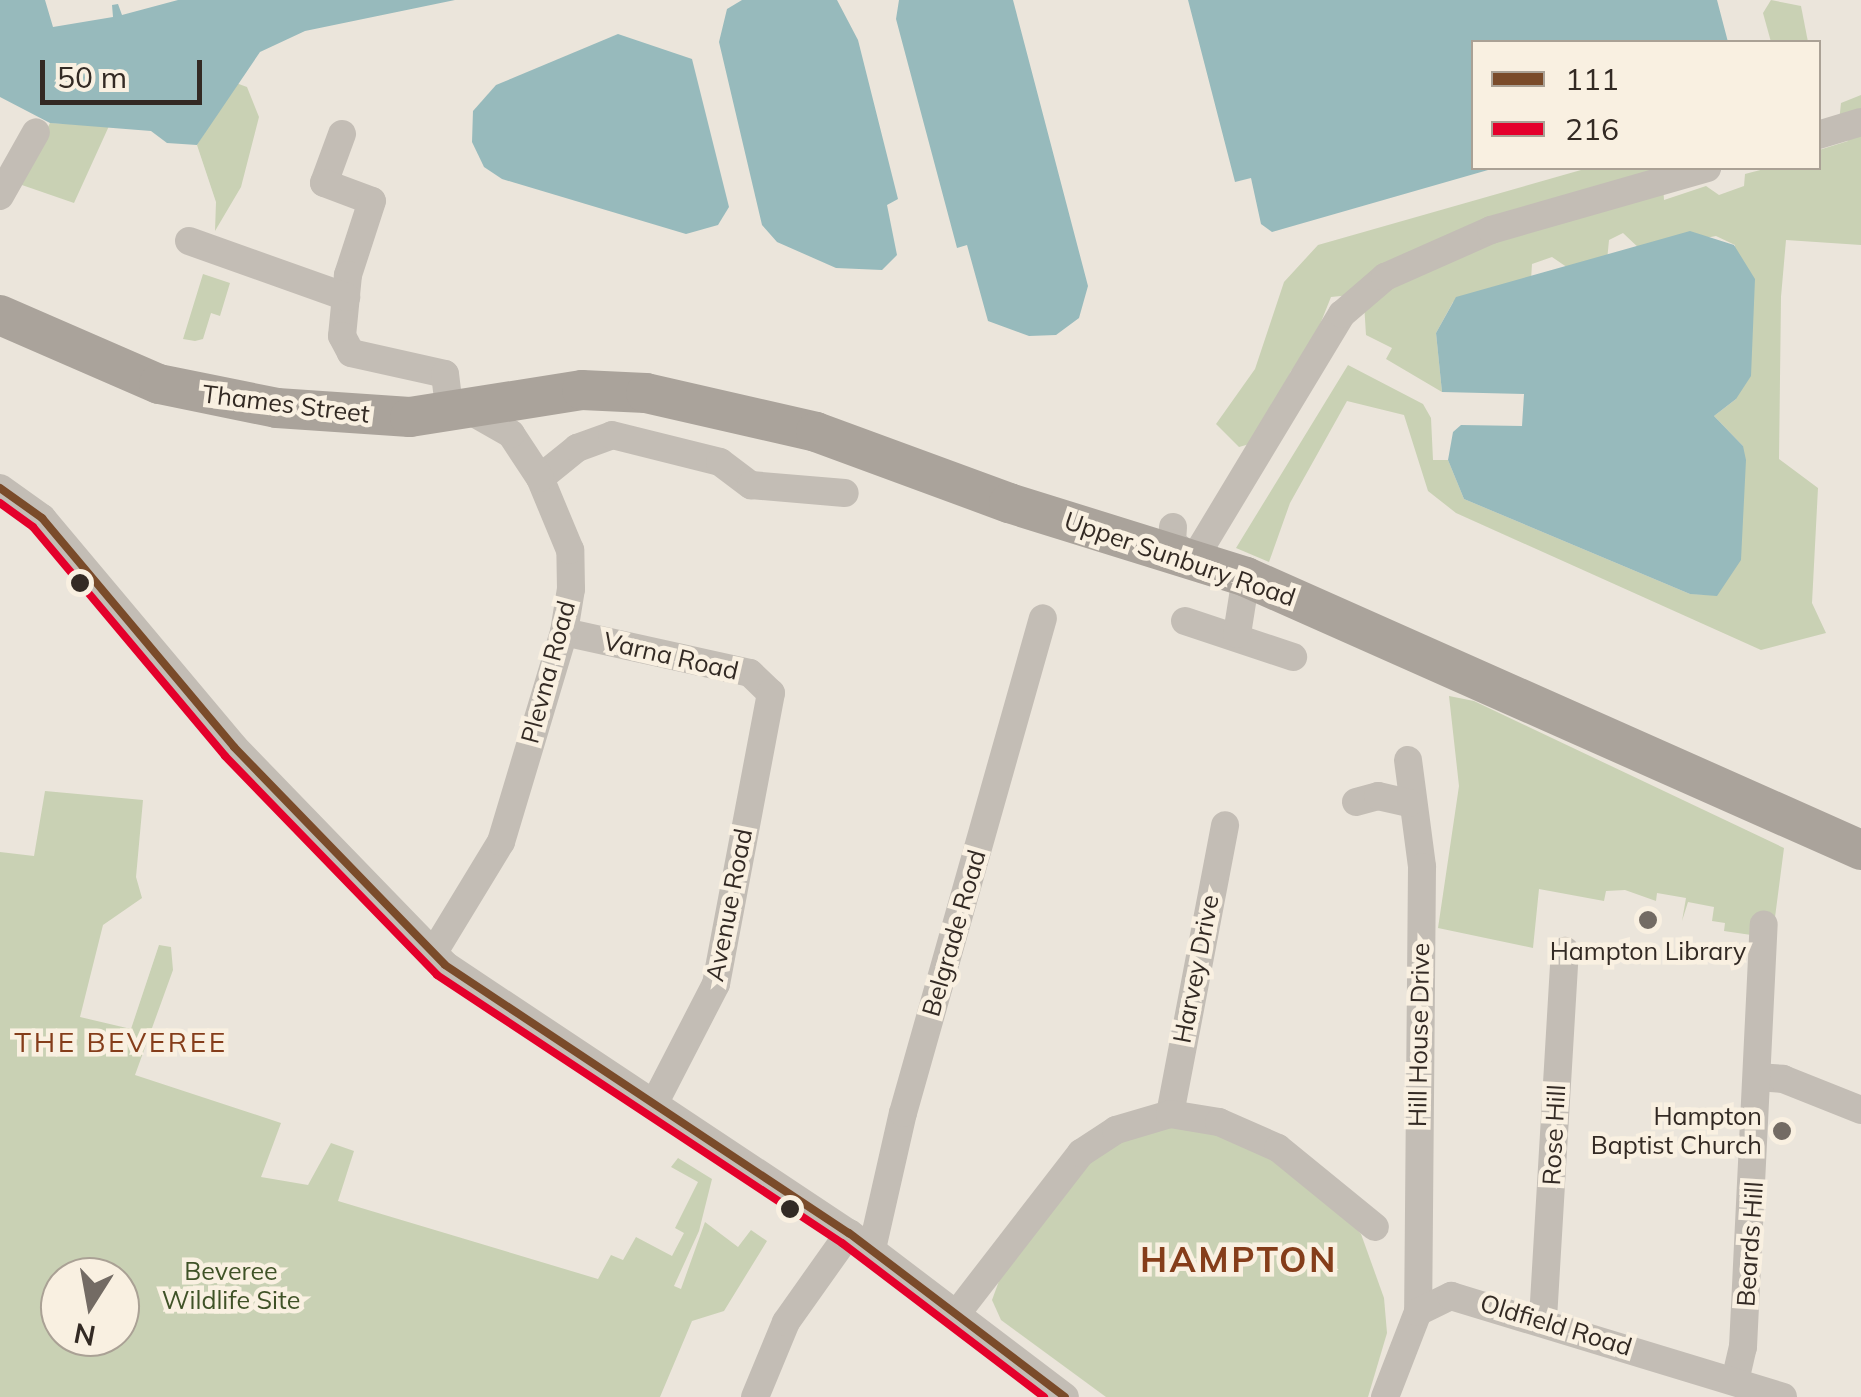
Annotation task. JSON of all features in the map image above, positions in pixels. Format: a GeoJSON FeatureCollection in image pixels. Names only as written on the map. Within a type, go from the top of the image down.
{"type":"FeatureCollection","features":[{"type":"Feature","properties":{"kind":"highway","name":"Thames Street"},"geometry":{"type":"LineString","coordinates":[[0,315],[158,384],[213,398],[328,413],[458,410]]}},
{"type":"Feature","properties":{"kind":"highway","name":"Upper Sunbury Road"},"geometry":{"type":"LineString","coordinates":[[458,410],[582,390],[702,403],[816,432],[1009,503],[1130,537],[1184,543],[1246,577],[1861,850]]}},
{"type":"Feature","properties":{"kind":"street"},"geometry":{"type":"LineString","coordinates":[[1821,134],[1861,122]]}},
{"type":"Feature","properties":{"kind":"street"},"geometry":{"type":"LineString","coordinates":[[0,196],[36,132]]}},
{"type":"Feature","properties":{"kind":"street"},"geometry":{"type":"LineString","coordinates":[[342,134],[324,184],[372,201],[346,298],[342,336],[351,353],[446,374],[458,410]]}},
{"type":"Feature","properties":{"kind":"street"},"geometry":{"type":"LineString","coordinates":[[1184,543],[1226,501],[1258,460],[1342,314],[1361,294],[1491,230],[1700,170]]}},
{"type":"Feature","properties":{"kind":"street"},"geometry":{"type":"LineString","coordinates":[[189,241],[346,298]]}},
{"type":"Feature","properties":{"kind":"street","name":"Plevna Road"},"geometry":{"type":"LineString","coordinates":[[434,952],[501,842],[564,632],[570,550],[540,478],[512,434],[458,410]]}},
{"type":"Feature","properties":{"kind":"street"},"geometry":{"type":"LineString","coordinates":[[540,478],[578,448],[612,434],[720,462],[751,485],[845,494]]}},
{"type":"Feature","properties":{"kind":"street"},"geometry":{"type":"LineString","coordinates":[[0,488],[42,518],[234,748],[434,952],[654,1106],[861,1241],[958,1312],[1055,1394]]}},
{"type":"Feature","properties":{"kind":"street"},"geometry":{"type":"LineString","coordinates":[[1237,634],[1246,577]]}},
{"type":"Feature","properties":{"kind":"street","name":"Belgrade Road"},"geometry":{"type":"LineString","coordinates":[[861,1241],[903,1113],[1043,618]]}},
{"type":"Feature","properties":{"kind":"street"},"geometry":{"type":"LineString","coordinates":[[1185,621],[1237,634],[1294,657]]}},
{"type":"Feature","properties":{"kind":"street","name":"Varna Road"},"geometry":{"type":"LineString","coordinates":[[564,632],[750,672],[771,693]]}},
{"type":"Feature","properties":{"kind":"street","name":"Avenue Road"},"geometry":{"type":"LineString","coordinates":[[654,1106],[716,984],[771,693]]}},
{"type":"Feature","properties":{"kind":"street","name":"Hill House Drive"},"geometry":{"type":"LineString","coordinates":[[1408,760],[1408,803],[1422,867],[1418,1312]]}},
{"type":"Feature","properties":{"kind":"street"},"geometry":{"type":"LineString","coordinates":[[1356,802],[1378,796],[1408,803]]}},
{"type":"Feature","properties":{"kind":"street","name":"Harvey Drive"},"geometry":{"type":"LineString","coordinates":[[1170,1114],[1225,824]]}},
{"type":"Feature","properties":{"kind":"street","name":"Beards Hill"},"geometry":{"type":"LineString","coordinates":[[1735,1381],[1743,1348],[1764,925]]}},
{"type":"Feature","properties":{"kind":"street","name":"Rose Hill"},"geometry":{"type":"LineString","coordinates":[[1543,1319],[1565,951]]}},
{"type":"Feature","properties":{"kind":"street"},"geometry":{"type":"LineString","coordinates":[[1758,1078],[1783,1080],[1861,1110]]}},
{"type":"Feature","properties":{"kind":"street"},"geometry":{"type":"LineString","coordinates":[[958,1312],[1081,1153],[1116,1130],[1170,1114],[1219,1122],[1278,1148],[1376,1227]]}},
{"type":"Feature","properties":{"kind":"street"},"geometry":{"type":"LineString","coordinates":[[755,1397],[786,1322],[861,1241]]}},
{"type":"Feature","properties":{"kind":"street","name":"Oldfield Road"},"geometry":{"type":"LineString","coordinates":[[1418,1312],[1451,1296],[1543,1319],[1783,1397]]}},
{"type":"Feature","properties":{"kind":"street"},"geometry":{"type":"LineString","coordinates":[[1385,1397],[1418,1312]]}},
{"type":"Feature","properties":{"kind":"green space"},"geometry":{"type":"Polygon","coordinates":[[[1771,0],[1801,6],[1808,40],[1770,40],[1763,13],[1771,0]]]}},
{"type":"Feature","properties":{"kind":"green space"},"geometry":{"type":"Polygon","coordinates":[[[236,83],[247,87],[259,117],[241,187],[215,231],[216,202],[197,145],[236,83]]]}},
{"type":"Feature","properties":{"kind":"green space"},"geometry":{"type":"Polygon","coordinates":[[[1861,95],[1861,245],[1786,240],[1781,297],[1779,459],[1818,488],[1812,603],[1826,633],[1761,650],[1456,513],[1428,491],[1404,415],[1347,401],[1290,503],[1269,562],[1236,548],[1348,365],[1423,404],[1431,418],[1433,460],[1448,460],[1464,499],[1690,594],[1717,595],[1743,446],[1714,416],[1736,399],[1735,245],[1716,236],[1641,250],[1623,233],[1609,240],[1607,261],[1574,272],[1552,257],[1532,264],[1531,280],[1453,302],[1436,333],[1442,392],[1386,359],[1392,348],[1366,335],[1364,303],[1351,295],[1331,297],[1305,362],[1291,371],[1272,418],[1253,443],[1239,447],[1216,424],[1255,369],[1284,282],[1318,245],[1581,170],[1662,170],[1664,200],[1706,186],[1719,195],[1744,186],[1745,174],[1760,170],[1821,170],[1821,149],[1848,141],[1839,122],[1841,103],[1861,95]]]}},
{"type":"Feature","properties":{"kind":"green space"},"geometry":{"type":"Polygon","coordinates":[[[50,123],[109,126],[74,203],[19,184],[50,123]]]}},
{"type":"Feature","properties":{"kind":"green space"},"geometry":{"type":"Polygon","coordinates":[[[203,274],[230,283],[220,316],[211,313],[203,339],[183,339],[203,274]]]}},
{"type":"Feature","properties":{"kind":"green space"},"geometry":{"type":"Polygon","coordinates":[[[1449,696],[1474,701],[1784,848],[1774,925],[1765,937],[1724,931],[1725,923],[1712,921],[1714,907],[1688,902],[1682,921],[1686,898],[1657,893],[1656,901],[1625,890],[1606,891],[1604,901],[1539,889],[1533,948],[1438,928],[1459,786],[1449,696]]]}},
{"type":"Feature","properties":{"kind":"green space","name":"Beveree Wildlife Site"},"geometry":{"type":"Polygon","coordinates":[[[45,791],[143,800],[136,877],[142,898],[103,925],[80,1017],[131,1029],[159,945],[171,947],[173,970],[135,1075],[281,1123],[261,1177],[308,1185],[331,1143],[354,1151],[338,1201],[598,1279],[611,1255],[623,1260],[636,1237],[672,1256],[684,1233],[675,1228],[698,1182],[671,1167],[678,1158],[712,1179],[699,1231],[674,1286],[681,1289],[705,1222],[738,1247],[751,1230],[767,1241],[724,1311],[692,1321],[660,1397],[0,1397],[0,852],[34,856],[45,791]]]}},
{"type":"Feature","properties":{"kind":"green space"},"geometry":{"type":"Polygon","coordinates":[[[1187,1123],[1266,1149],[1328,1196],[1361,1234],[1384,1298],[1387,1333],[1368,1397],[1106,1397],[1001,1320],[992,1300],[999,1281],[1066,1180],[1118,1136],[1187,1123]]]}},
{"type":"Feature","properties":{"kind":"water"},"geometry":{"type":"Polygon","coordinates":[[[0,0],[45,0],[53,27],[113,17],[112,5],[118,4],[122,15],[178,0],[455,0],[305,31],[260,52],[197,145],[167,143],[151,131],[50,123],[0,97],[0,0]]]}},
{"type":"Feature","properties":{"kind":"water"},"geometry":{"type":"Polygon","coordinates":[[[742,0],[837,0],[858,40],[898,199],[887,205],[897,255],[882,270],[836,268],[777,242],[762,225],[719,42],[727,9],[742,0]]]}},
{"type":"Feature","properties":{"kind":"water"},"geometry":{"type":"Polygon","coordinates":[[[899,0],[1013,0],[1088,286],[1079,318],[1056,335],[1029,336],[988,321],[967,245],[957,248],[896,19],[899,0]]]}},
{"type":"Feature","properties":{"kind":"water"},"geometry":{"type":"Polygon","coordinates":[[[1188,0],[1717,0],[1727,40],[1471,40],[1471,170],[1488,170],[1272,232],[1261,224],[1251,178],[1235,182],[1188,0]]]}},
{"type":"Feature","properties":{"kind":"water"},"geometry":{"type":"Polygon","coordinates":[[[618,34],[692,59],[729,207],[718,225],[686,234],[502,179],[484,167],[472,142],[473,111],[496,85],[618,34]]]}},
{"type":"Feature","properties":{"kind":"water"},"geometry":{"type":"Polygon","coordinates":[[[1690,231],[1734,245],[1755,279],[1751,376],[1736,399],[1714,416],[1743,446],[1746,460],[1741,560],[1717,596],[1690,594],[1464,499],[1448,460],[1453,432],[1461,425],[1522,426],[1524,394],[1442,392],[1436,333],[1456,297],[1690,231]]]}},
{"type":"Feature","properties":{"kind":"transit line","name":"111"},"geometry":{"type":"LineString","coordinates":[[0,488],[42,518],[234,747],[445,965],[849,1233],[1065,1397]]}},
{"type":"Feature","properties":{"kind":"transit line","name":"216"},"geometry":{"type":"LineString","coordinates":[[0,503],[33,527],[225,756],[437,975],[842,1243],[1044,1397]]}},
{"type":"Feature","properties":{"kind":"place","name":"Hampton Library"},"geometry":{"type":"Point","coordinates":[1648,920]}},
{"type":"Feature","properties":{"kind":"place","name":"Hampton Baptist Church"},"geometry":{"type":"Point","coordinates":[1782,1131]}},
{"type":"Feature","properties":{"kind":"district","name":"THE BEVEREE"},"geometry":{"type":"Point","coordinates":[121,1042]}},
{"type":"Feature","properties":{"kind":"district","name":"HAMPTON"},"geometry":{"type":"Point","coordinates":[1239,1259]}}]}
